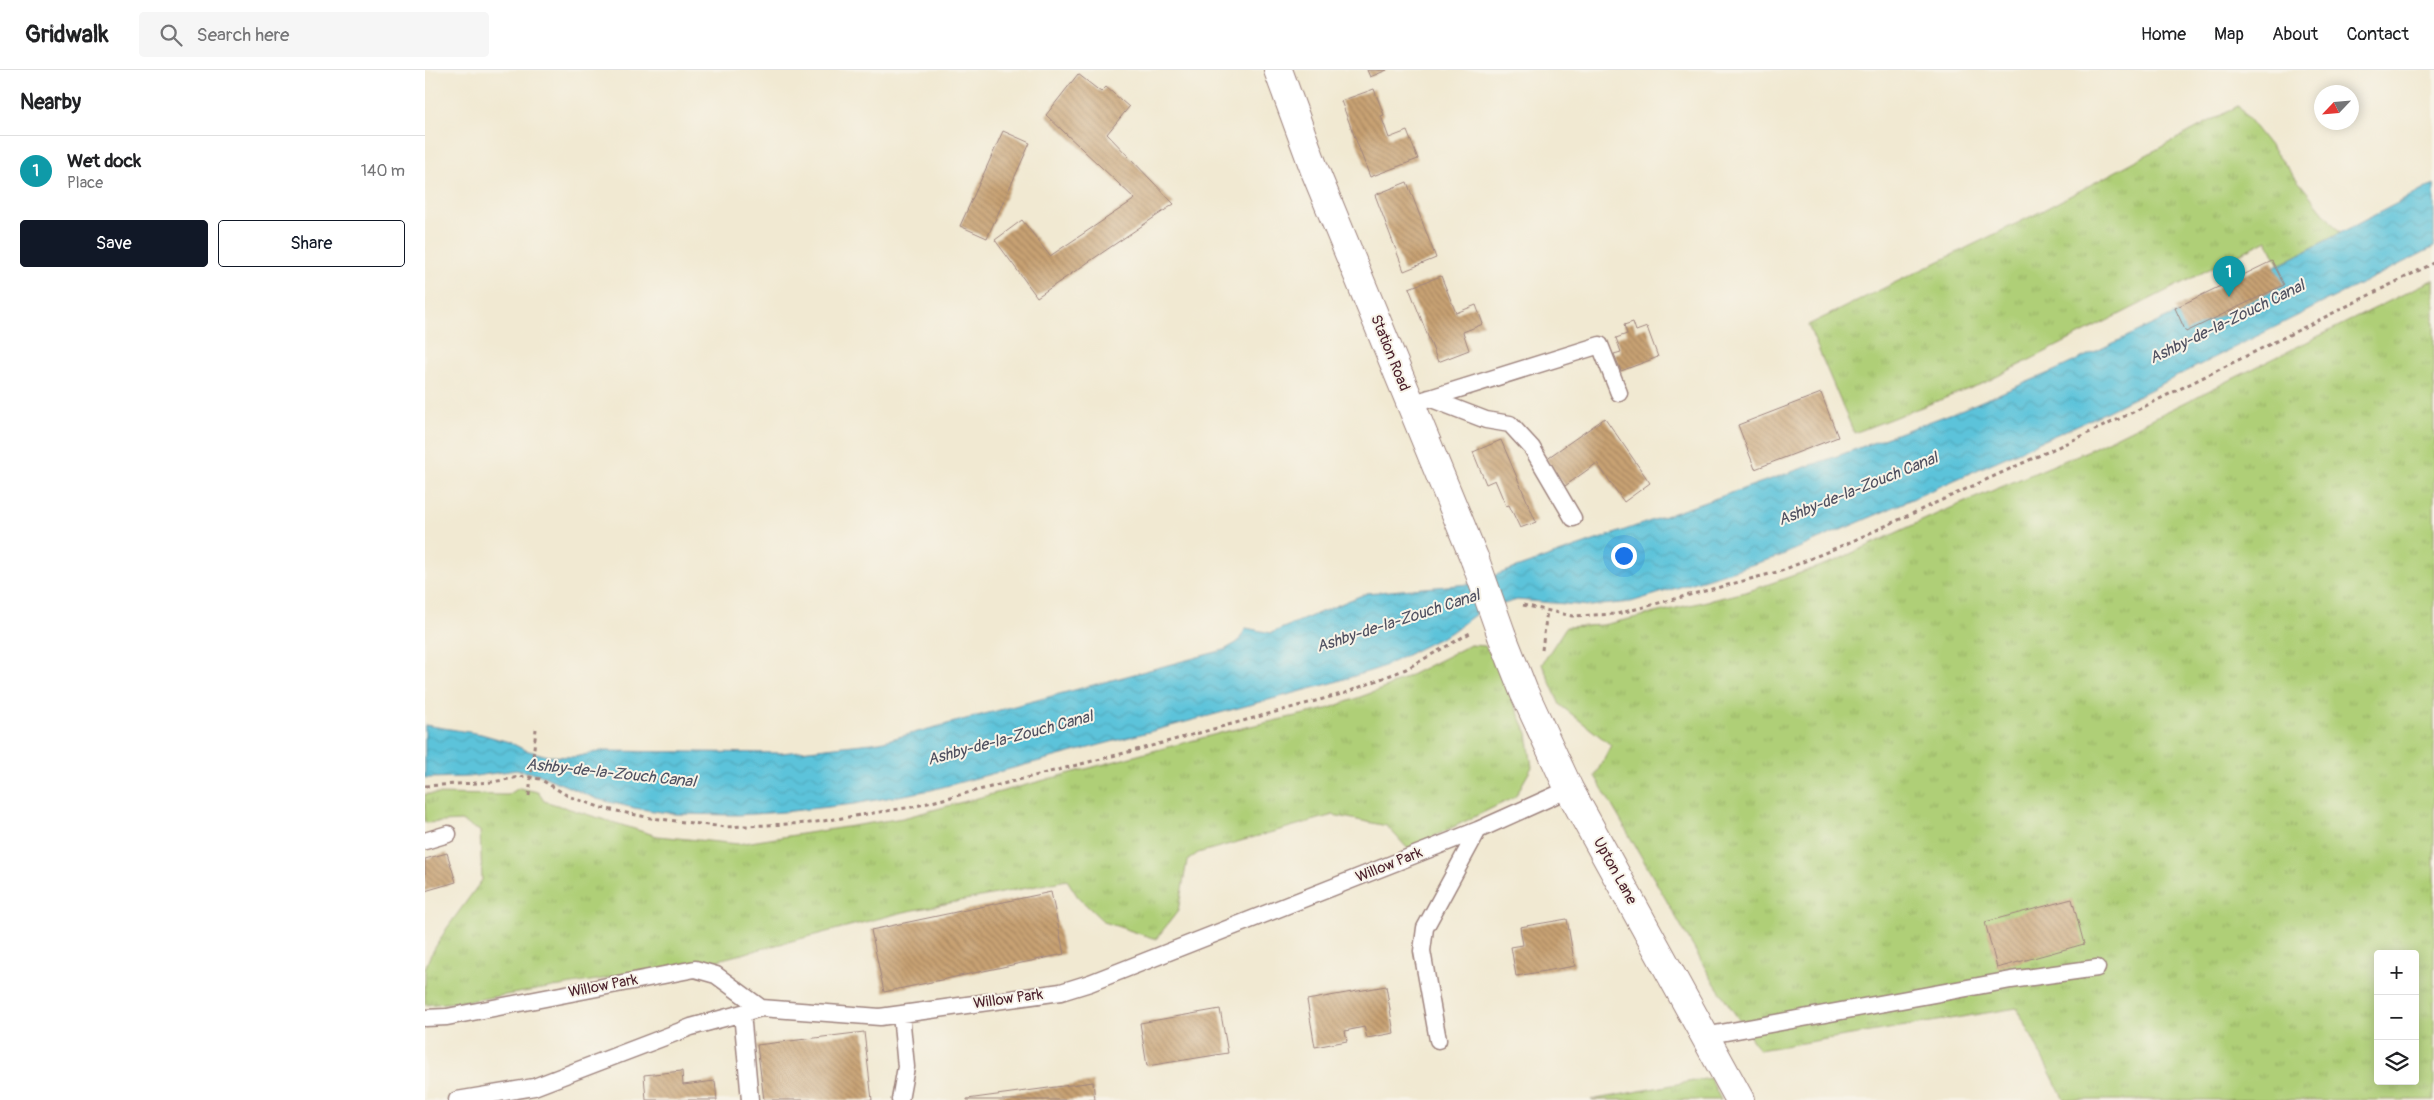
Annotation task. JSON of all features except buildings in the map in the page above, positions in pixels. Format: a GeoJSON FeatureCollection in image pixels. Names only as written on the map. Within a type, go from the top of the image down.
{"type":"FeatureCollection","features":[{"type":"Feature","properties":{"kind":"street","name":"Station Road"},"geometry":{"type":"LineString","coordinates":[[1278,70],[1315,171],[1420,401],[1502,636]]}},
{"type":"Feature","properties":{"kind":"street","name":"Upton Lane"},"geometry":{"type":"LineString","coordinates":[[1502,636],[1524,692],[1569,789],[1677,982],[1717,1061],[1740,1100]]}},
{"type":"Feature","properties":{"kind":"lane"},"geometry":{"type":"LineString","coordinates":[[1420,401],[1600,345],[1619,393]]}},
{"type":"Feature","properties":{"kind":"lane"},"geometry":{"type":"LineString","coordinates":[[1420,401],[1486,420],[1510,424],[1532,448],[1573,518]]}},
{"type":"Feature","properties":{"kind":"lane","name":"Willow Park"},"geometry":{"type":"LineString","coordinates":[[425,1018],[447,1017],[695,969],[716,975],[761,1008],[879,1018],[1061,992],[1090,983],[1478,830],[1569,789]]}},
{"type":"Feature","properties":{"kind":"lane"},"geometry":{"type":"LineString","coordinates":[[1438,1040],[1422,951],[1425,928],[1478,830]]}},
{"type":"Feature","properties":{"kind":"lane"},"geometry":{"type":"LineString","coordinates":[[425,841],[448,834]]}},
{"type":"Feature","properties":{"kind":"lane"},"geometry":{"type":"LineString","coordinates":[[1704,1036],[2011,980],[2097,968]]}},
{"type":"Feature","properties":{"kind":"lane"},"geometry":{"type":"LineString","coordinates":[[457,1100],[534,1087],[691,1027],[761,1008]]}},
{"type":"Feature","properties":{"kind":"lane"},"geometry":{"type":"LineString","coordinates":[[743,1013],[750,1100]]}},
{"type":"Feature","properties":{"kind":"lane"},"geometry":{"type":"LineString","coordinates":[[900,1100],[906,1067],[901,1014]]}},
{"type":"Feature","properties":{"kind":"path"},"geometry":{"type":"LineString","coordinates":[[1518,604],[1572,616],[1617,614],[1781,571],[1848,543],[2119,419],[2434,263]]}},
{"type":"Feature","properties":{"kind":"path"},"geometry":{"type":"LineString","coordinates":[[425,786],[492,782],[525,776],[540,779],[568,796],[602,808],[651,818],[725,826],[810,823],[912,807],[1144,748],[1345,693],[1406,669],[1457,638],[1475,631]]}},
{"type":"Feature","properties":{"kind":"path"},"geometry":{"type":"LineString","coordinates":[[529,796],[536,729]]}},
{"type":"Feature","properties":{"kind":"green space"},"geometry":{"type":"Polygon","coordinates":[[[2238,106],[2340,233],[2279,265],[2267,240],[1984,383],[1854,433],[1808,325],[2034,215],[2238,106]]]}},
{"type":"Feature","properties":{"kind":"green space"},"geometry":{"type":"Polygon","coordinates":[[[2434,279],[2434,1100],[2064,1100],[2017,1008],[1759,1050],[1711,978],[1595,776],[1611,745],[1560,705],[1542,664],[1566,627],[1603,625],[1746,592],[1835,561],[1939,513],[2087,451],[2434,279]]]}},
{"type":"Feature","properties":{"kind":"green space"},"geometry":{"type":"Polygon","coordinates":[[[1470,645],[1485,646],[1497,665],[1527,733],[1532,767],[1515,797],[1408,849],[1387,826],[1333,815],[1198,853],[1187,861],[1178,911],[1156,939],[1104,922],[1078,897],[1067,880],[904,912],[718,960],[469,1001],[425,1005],[425,969],[430,956],[447,928],[482,880],[480,831],[461,821],[425,823],[425,794],[508,795],[519,788],[538,792],[544,801],[657,836],[738,844],[903,818],[1224,732],[1327,709],[1385,688],[1470,645]]]}},
{"type":"Feature","properties":{"kind":"green space"},"geometry":{"type":"Polygon","coordinates":[[[1710,1078],[1721,1100],[1591,1100],[1710,1078]]]}},
{"type":"Feature","properties":{"kind":"water","name":"Ashby-de-la-Zouch Canal"},"geometry":{"type":"Polygon","coordinates":[[[2434,184],[2434,247],[2102,414],[1885,511],[1780,556],[1631,602],[1590,606],[1517,600],[1480,611],[1450,633],[1383,667],[1332,683],[931,790],[854,804],[738,815],[675,814],[634,808],[597,799],[538,774],[516,770],[469,777],[425,778],[425,725],[481,734],[548,756],[575,757],[601,751],[782,753],[880,742],[1224,650],[1238,642],[1246,628],[1271,633],[1367,593],[1470,584],[1840,455],[1963,409],[2056,370],[2279,265],[2434,184]]]}},
{"type":"Feature","properties":{"kind":"place","name":"Wet dock"},"geometry":{"type":"Point","coordinates":[2229,297]}}]}
